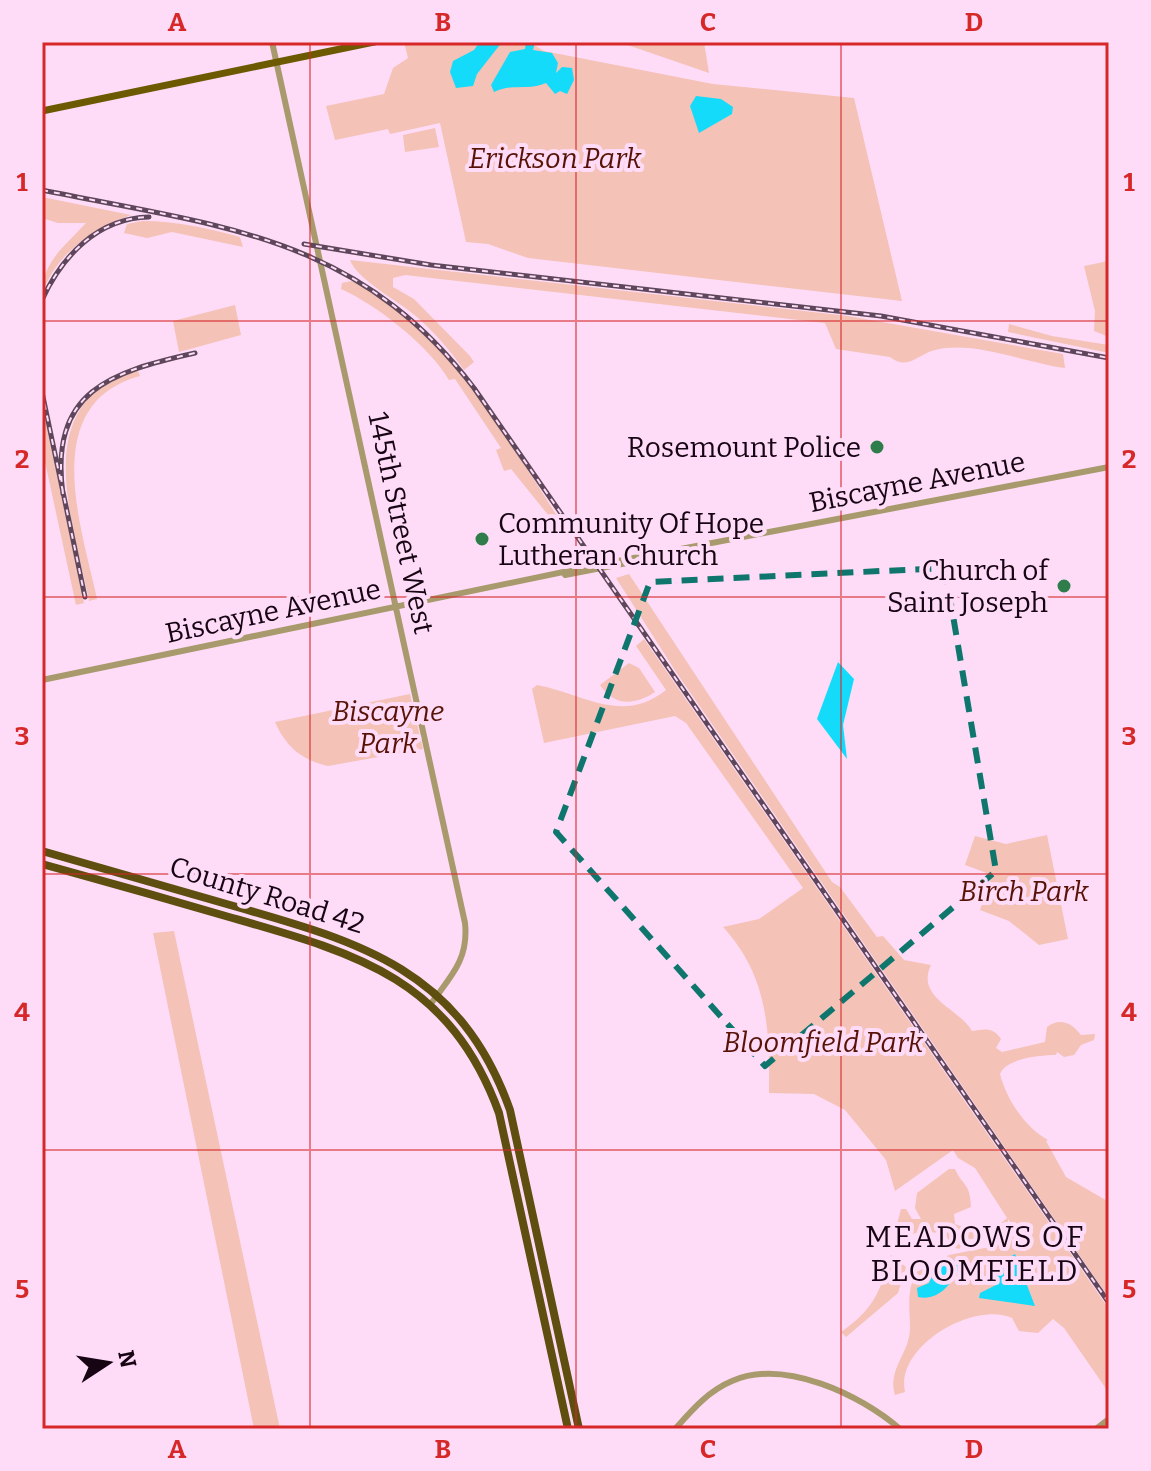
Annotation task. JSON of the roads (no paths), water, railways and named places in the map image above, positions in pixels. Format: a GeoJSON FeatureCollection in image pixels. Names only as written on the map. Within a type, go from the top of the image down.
{"type":"FeatureCollection","features":[{"type":"Feature","properties":{"kind":"highway","name":"County Road 42"},"geometry":{"type":"LineString","coordinates":[[42,851],[341,937],[398,965],[437,996],[481,1049],[510,1110],[579,1429]]}},
{"type":"Feature","properties":{"kind":"highway","name":"County Road 42"},"geometry":{"type":"LineString","coordinates":[[42,864],[344,951],[381,969],[430,1005],[471,1056],[499,1113],[568,1429]]}},
{"type":"Feature","properties":{"kind":"main road"},"geometry":{"type":"LineString","coordinates":[[42,111],[374,42]]}},
{"type":"Feature","properties":{"kind":"street","name":"145th Street West"},"geometry":{"type":"LineString","coordinates":[[272,42],[466,935],[459,967],[430,1005]]}},
{"type":"Feature","properties":{"kind":"street","name":"Biscayne Avenue"},"geometry":{"type":"LineString","coordinates":[[42,680],[1109,467]]}},
{"type":"Feature","properties":{"kind":"street"},"geometry":{"type":"LineString","coordinates":[[675,1429],[698,1403],[720,1387],[737,1378],[771,1376],[803,1379],[842,1391],[876,1410],[900,1429]]}},
{"type":"Feature","properties":{"kind":"street"},"geometry":{"type":"LineString","coordinates":[[1096,1429],[1109,1419]]}},
{"type":"Feature","properties":{"kind":"water"},"geometry":{"type":"Polygon","coordinates":[[[502,42],[477,74],[473,86],[456,88],[450,72],[453,61],[474,50],[479,43],[502,42]]]}},
{"type":"Feature","properties":{"kind":"water"},"geometry":{"type":"Polygon","coordinates":[[[526,42],[535,42],[533,50],[552,53],[558,63],[556,73],[562,67],[572,68],[574,80],[567,94],[560,91],[555,94],[546,83],[494,92],[491,85],[510,52],[525,49],[526,42]]]}},
{"type":"Feature","properties":{"kind":"water"},"geometry":{"type":"Polygon","coordinates":[[[696,96],[721,99],[733,107],[732,114],[699,133],[690,106],[696,96]]]}},
{"type":"Feature","properties":{"kind":"water"},"geometry":{"type":"Polygon","coordinates":[[[838,662],[854,679],[843,725],[847,759],[817,719],[838,662]]]}},
{"type":"Feature","properties":{"kind":"water"},"geometry":{"type":"Polygon","coordinates":[[[1015,1254],[1035,1306],[979,1298],[980,1293],[996,1285],[996,1266],[1015,1254]]]}},
{"type":"Feature","properties":{"kind":"water"},"geometry":{"type":"Polygon","coordinates":[[[952,1259],[962,1264],[950,1283],[933,1296],[918,1297],[917,1288],[929,1283],[933,1271],[952,1259]]]}},
{"type":"Feature","properties":{"kind":"railway"},"geometry":{"type":"LineString","coordinates":[[42,190],[167,214],[280,245],[332,267],[382,297],[429,337],[474,388],[1109,1303]]}},
{"type":"Feature","properties":{"kind":"railway"},"geometry":{"type":"LineString","coordinates":[[42,300],[60,269],[84,242],[114,224],[149,217]]}},
{"type":"Feature","properties":{"kind":"railway"},"geometry":{"type":"LineString","coordinates":[[304,244],[431,265],[881,316],[1109,358]]}},
{"type":"Feature","properties":{"kind":"railway"},"geometry":{"type":"LineString","coordinates":[[63,494],[61,459],[66,431],[76,409],[92,392],[112,379],[164,360],[195,353]]}},
{"type":"Feature","properties":{"kind":"railway"},"geometry":{"type":"LineString","coordinates":[[42,392],[85,597]]}},
{"type":"Feature","properties":{"kind":"place","name":"Rosemount Police"},"geometry":{"type":"Point","coordinates":[877,447]}},
{"type":"Feature","properties":{"kind":"place","name":"Community Of Hope Lutheran Church"},"geometry":{"type":"Point","coordinates":[482,539]}},
{"type":"Feature","properties":{"kind":"place","name":"Church of Saint Joseph"},"geometry":{"type":"Point","coordinates":[1064,586]}},
{"type":"Feature","properties":{"kind":"district","name":"MEADOWS OF BLOOMFIELD"},"geometry":{"type":"Point","coordinates":[975,1254]}},
{"type":"Feature","properties":{"kind":"park label","name":"Erickson Park"},"geometry":{"type":"Point","coordinates":[555,158]}},
{"type":"Feature","properties":{"kind":"park label","name":"Biscayne Park"},"geometry":{"type":"Point","coordinates":[388,727]}},
{"type":"Feature","properties":{"kind":"park label","name":"Birch Park"},"geometry":{"type":"Point","coordinates":[1024,891]}},
{"type":"Feature","properties":{"kind":"park label","name":"Bloomfield Park"},"geometry":{"type":"Point","coordinates":[823,1042]}}]}
